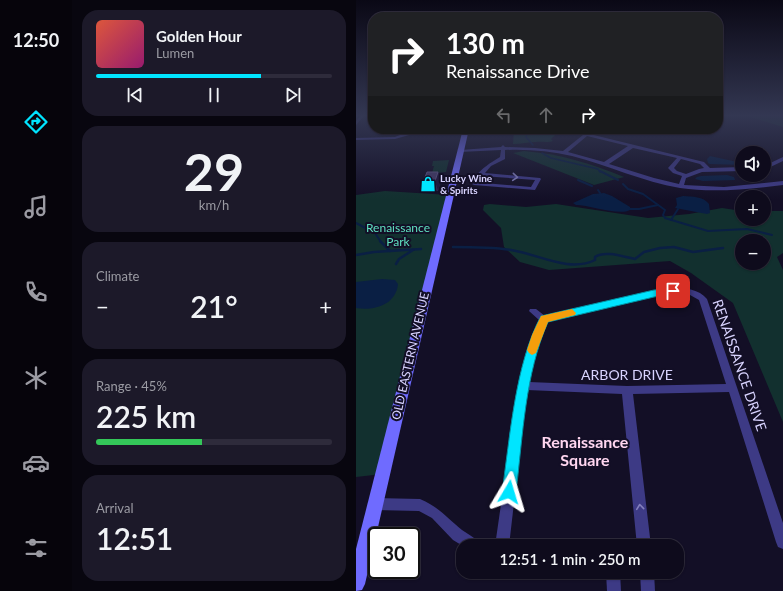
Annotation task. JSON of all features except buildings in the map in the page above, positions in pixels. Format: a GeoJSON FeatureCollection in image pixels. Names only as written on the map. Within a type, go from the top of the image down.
{"type":"FeatureCollection","features":[{"type":"Feature","properties":{"kind":"street","name":"OLD EASTERN AVENUE"},"geometry":{"type":"LineString","coordinates":[[356,584],[462,144]]}},
{"type":"Feature","properties":{"kind":"street"},"geometry":{"type":"LineString","coordinates":[[566,151],[575,144]]}},
{"type":"Feature","properties":{"kind":"street"},"geometry":{"type":"LineString","coordinates":[[622,144],[702,164],[709,170]]}},
{"type":"Feature","properties":{"kind":"street"},"geometry":{"type":"LineString","coordinates":[[460,149],[532,145],[566,151],[608,163],[647,178],[682,184],[698,189],[731,189],[783,183]]}},
{"type":"Feature","properties":{"kind":"street"},"geometry":{"type":"LineString","coordinates":[[608,163],[632,146]]}},
{"type":"Feature","properties":{"kind":"street"},"geometry":{"type":"LineString","coordinates":[[480,174],[538,179],[533,189],[474,183],[480,174],[489,166],[503,158],[503,147]]}},
{"type":"Feature","properties":{"kind":"street"},"geometry":{"type":"LineString","coordinates":[[680,158],[672,165],[671,168],[675,172],[686,176]]}},
{"type":"Feature","properties":{"kind":"street"},"geometry":{"type":"LineString","coordinates":[[771,165],[783,159]]}},
{"type":"Feature","properties":{"kind":"street"},"geometry":{"type":"LineString","coordinates":[[682,184],[686,176],[697,171],[735,169]]}},
{"type":"Feature","properties":{"kind":"street"},"geometry":{"type":"LineString","coordinates":[[682,184],[724,185],[783,178]]}},
{"type":"Feature","properties":{"kind":"street","name":"RENAISSANCE DRIVE"},"geometry":{"type":"LineString","coordinates":[[544,319],[654,293],[673,291],[693,292],[702,299],[783,542]]}},
{"type":"Feature","properties":{"kind":"street"},"geometry":{"type":"LineString","coordinates":[[503,539],[523,386],[537,335],[544,319],[533,311]]}},
{"type":"Feature","properties":{"kind":"street","name":"ARBOR DRIVE"},"geometry":{"type":"LineString","coordinates":[[523,386],[627,390],[731,388]]}},
{"type":"Feature","properties":{"kind":"street"},"geometry":{"type":"LineString","coordinates":[[627,390],[643,539]]}},
{"type":"Feature","properties":{"kind":"street"},"geometry":{"type":"LineString","coordinates":[[375,504],[420,505],[436,514],[464,539]]}},
{"type":"Feature","properties":{"kind":"street"},"geometry":{"type":"LineString","coordinates":[[613,579],[614,591]]}},
{"type":"Feature","properties":{"kind":"street"},"geometry":{"type":"LineString","coordinates":[[647,579],[648,591]]}},
{"type":"Feature","properties":{"kind":"green space"},"geometry":{"type":"Polygon","coordinates":[[[524,151],[550,154],[575,160],[599,167],[624,177],[594,185],[513,153],[524,151]]]}},
{"type":"Feature","properties":{"kind":"green space"},"geometry":{"type":"Polygon","coordinates":[[[449,160],[446,172],[432,173],[434,166],[432,166],[433,161],[449,160]]]}},
{"type":"Feature","properties":{"kind":"green space","name":"Renaissance Park"},"geometry":{"type":"Polygon","coordinates":[[[385,191],[449,195],[382,474],[356,477],[356,195],[385,191]]]}},
{"type":"Feature","properties":{"kind":"green space"},"geometry":{"type":"Polygon","coordinates":[[[490,204],[526,207],[556,204],[648,218],[689,214],[722,208],[735,210],[735,226],[771,226],[771,211],[783,211],[783,253],[777,257],[783,270],[783,422],[733,303],[691,273],[670,261],[549,270],[520,262],[504,247],[501,228],[483,210],[484,205],[490,204]]]}},
{"type":"Feature","properties":{"kind":"water"},"geometry":{"type":"Polygon","coordinates":[[[710,156],[735,161],[735,165],[710,164],[708,163],[707,159],[710,156]]]}},
{"type":"Feature","properties":{"kind":"water"},"geometry":{"type":"Polygon","coordinates":[[[727,175],[734,177],[735,180],[703,181],[695,179],[701,176],[727,175]]]}},
{"type":"Feature","properties":{"kind":"water"},"geometry":{"type":"Polygon","coordinates":[[[604,193],[630,207],[630,210],[619,212],[576,205],[573,203],[593,194],[604,193]]]}},
{"type":"Feature","properties":{"kind":"water"},"geometry":{"type":"Polygon","coordinates":[[[683,196],[698,197],[707,201],[709,204],[710,213],[707,214],[675,208],[677,205],[676,198],[683,196]]]}},
{"type":"Feature","properties":{"kind":"water"},"geometry":{"type":"Polygon","coordinates":[[[382,279],[395,280],[398,284],[393,297],[389,302],[377,307],[363,309],[356,308],[356,282],[382,279]]]}},
{"type":"Feature","properties":{"kind":"waterway"},"geometry":{"type":"LineString","coordinates":[[542,153],[551,158],[598,169],[600,172]]}},
{"type":"Feature","properties":{"kind":"waterway"},"geometry":{"type":"LineString","coordinates":[[600,171],[618,180]]}},
{"type":"Feature","properties":{"kind":"waterway"},"geometry":{"type":"LineString","coordinates":[[578,180],[592,186]]}},
{"type":"Feature","properties":{"kind":"waterway"},"geometry":{"type":"LineString","coordinates":[[623,184],[628,189],[643,194],[665,210],[663,215],[665,218],[671,220]]}},
{"type":"Feature","properties":{"kind":"waterway"},"geometry":{"type":"LineString","coordinates":[[630,209],[639,209],[658,205]]}},
{"type":"Feature","properties":{"kind":"waterway"},"geometry":{"type":"LineString","coordinates":[[671,220],[678,209]]}},
{"type":"Feature","properties":{"kind":"waterway"},"geometry":{"type":"LineString","coordinates":[[671,220],[708,231],[747,229],[772,235]]}},
{"type":"Feature","properties":{"kind":"waterway"},"geometry":{"type":"LineString","coordinates":[[356,223],[375,233],[381,242]]}},
{"type":"Feature","properties":{"kind":"waterway"},"geometry":{"type":"LineString","coordinates":[[381,242],[390,251]]}},
{"type":"Feature","properties":{"kind":"waterway"},"geometry":{"type":"LineString","coordinates":[[453,247],[511,250],[564,264],[585,263],[595,260],[595,257],[604,254],[635,259],[644,252],[660,248],[674,247],[693,252],[723,248]]}},
{"type":"Feature","properties":{"kind":"waterway"},"geometry":{"type":"LineString","coordinates":[[390,251],[421,249]]}},
{"type":"Feature","properties":{"kind":"waterway"},"geometry":{"type":"LineString","coordinates":[[396,264],[399,259],[413,250]]}},
{"type":"Feature","properties":{"kind":"waterway"},"geometry":{"type":"LineString","coordinates":[[356,255],[390,251]]}},
{"type":"Feature","properties":{"kind":"slow traffic"},"geometry":{"type":"LineString","coordinates":[[532,350],[544,319],[572,313]]}},
{"type":"Feature","properties":{"kind":"place","name":"Lucky Wine & Spirits"},"geometry":{"type":"Point","coordinates":[428,184]}},
{"type":"Feature","properties":{"kind":"district","name":"Renaissance Square"},"geometry":{"type":"Point","coordinates":[585,450]}},
{"type":"Feature","properties":{"kind":"route"},"geometry":{"type":"LineString","coordinates":[[509,492],[523,386],[537,335],[544,319],[654,293],[673,291]]}}]}
